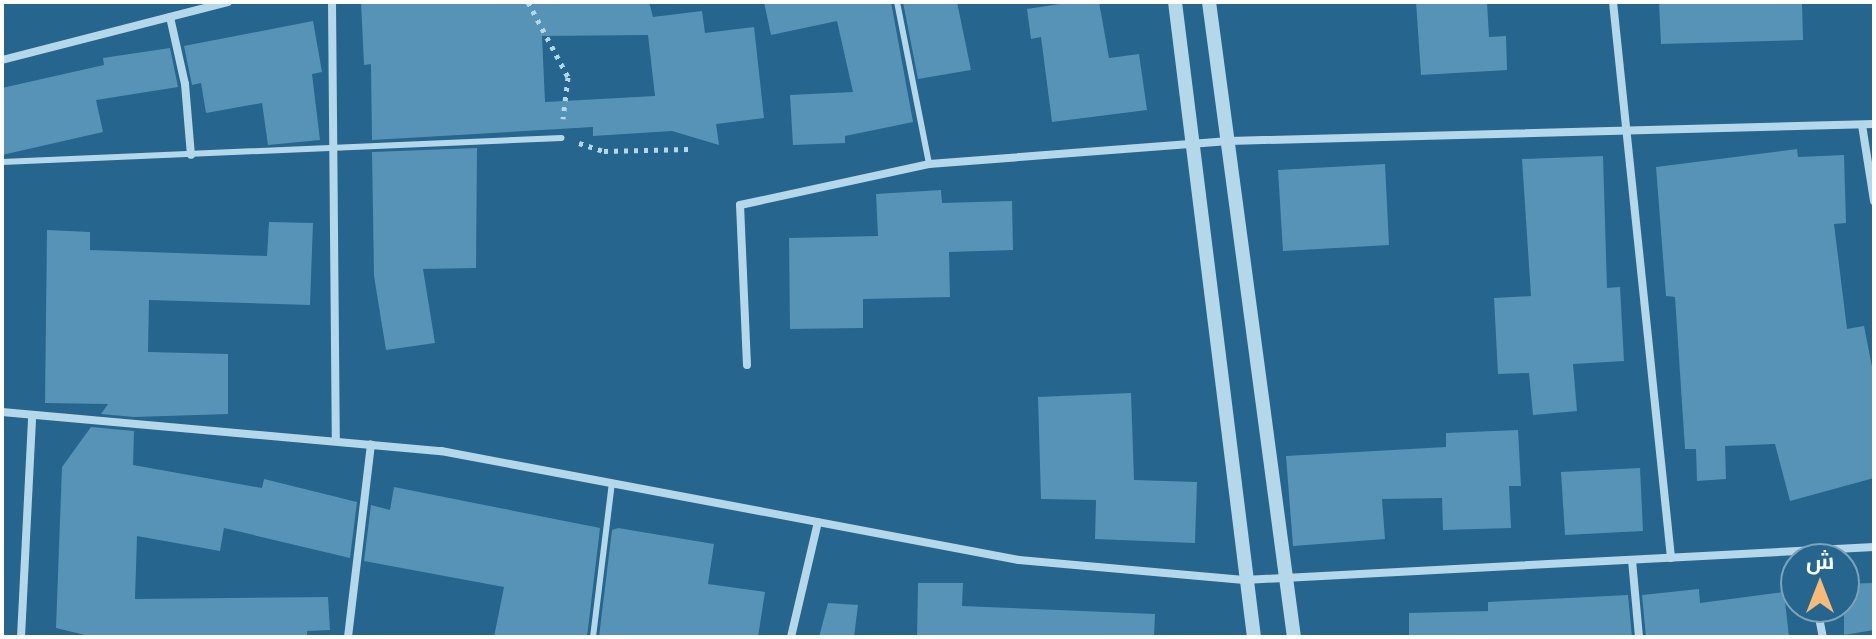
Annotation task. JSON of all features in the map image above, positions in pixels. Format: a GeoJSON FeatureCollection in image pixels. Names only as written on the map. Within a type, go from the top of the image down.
{"type":"FeatureCollection","features":[{"type":"Feature","properties":{"kind":"street"},"geometry":{"type":"LineString","coordinates":[[2,60],[228,2]]}},
{"type":"Feature","properties":{"kind":"street"},"geometry":{"type":"LineString","coordinates":[[332,2],[336,441]]}},
{"type":"Feature","properties":{"kind":"street"},"geometry":{"type":"LineString","coordinates":[[1175,2],[1244,580],[1254,637]]}},
{"type":"Feature","properties":{"kind":"street"},"geometry":{"type":"LineString","coordinates":[[1209,2],[1283,574],[1294,637]]}},
{"type":"Feature","properties":{"kind":"street"},"geometry":{"type":"LineString","coordinates":[[1613,2],[1622,127],[1671,558]]}},
{"type":"Feature","properties":{"kind":"street"},"geometry":{"type":"LineString","coordinates":[[170,17],[185,84],[191,155]]}},
{"type":"Feature","properties":{"kind":"street"},"geometry":{"type":"LineString","coordinates":[[747,365],[740,205],[929,164],[1229,141],[1622,127],[1874,124]]}},
{"type":"Feature","properties":{"kind":"street"},"geometry":{"type":"LineString","coordinates":[[1862,125],[1874,201]]}},
{"type":"Feature","properties":{"kind":"street"},"geometry":{"type":"LineString","coordinates":[[2,412],[441,451],[1019,560],[1244,580],[1283,574],[1780,556]]}},
{"type":"Feature","properties":{"kind":"street"},"geometry":{"type":"LineString","coordinates":[[21,637],[32,417]]}},
{"type":"Feature","properties":{"kind":"street"},"geometry":{"type":"LineString","coordinates":[[348,637],[371,444]]}},
{"type":"Feature","properties":{"kind":"street"},"geometry":{"type":"LineString","coordinates":[[791,637],[818,522]]}},
{"type":"Feature","properties":{"kind":"street"},"geometry":{"type":"LineString","coordinates":[[1632,560],[1639,637]]}},
{"type":"Feature","properties":{"kind":"lane"},"geometry":{"type":"LineString","coordinates":[[897,2],[929,164]]}},
{"type":"Feature","properties":{"kind":"lane"},"geometry":{"type":"LineString","coordinates":[[2,162],[334,151],[561,138]]}},
{"type":"Feature","properties":{"kind":"lane"},"geometry":{"type":"LineString","coordinates":[[593,637],[612,483]]}},
{"type":"Feature","properties":{"kind":"path"},"geometry":{"type":"LineString","coordinates":[[528,2],[568,77],[561,138],[604,151],[689,149]]}},
{"type":"Feature","properties":{"kind":"building"},"geometry":{"type":"Polygon","coordinates":[[[361,2],[649,2],[653,17],[702,11],[705,33],[754,27],[764,118],[716,124],[719,145],[672,131],[593,136],[593,127],[372,140],[371,64],[364,65],[361,2]],[[648,35],[542,36],[545,102],[655,96],[648,35]]]}},
{"type":"Feature","properties":{"kind":"building"},"geometry":{"type":"Polygon","coordinates":[[[764,2],[891,2],[913,122],[845,136],[845,143],[793,145],[790,95],[853,92],[837,21],[771,35],[764,2]]]}},
{"type":"Feature","properties":{"kind":"building"},"geometry":{"type":"Polygon","coordinates":[[[903,2],[957,2],[971,70],[918,79],[903,2]]]}},
{"type":"Feature","properties":{"kind":"building"},"geometry":{"type":"Polygon","coordinates":[[[1073,2],[1099,2],[1109,58],[1139,54],[1147,110],[1052,122],[1041,37],[1031,39],[1027,9],[1073,2]]]}},
{"type":"Feature","properties":{"kind":"building"},"geometry":{"type":"Polygon","coordinates":[[[1416,2],[1487,2],[1489,37],[1506,36],[1507,70],[1421,75],[1416,2]]]}},
{"type":"Feature","properties":{"kind":"building"},"geometry":{"type":"Polygon","coordinates":[[[1659,2],[1802,2],[1803,40],[1661,44],[1659,2]]]}},
{"type":"Feature","properties":{"kind":"building"},"geometry":{"type":"Polygon","coordinates":[[[313,21],[322,72],[312,74],[320,140],[268,145],[262,103],[206,113],[201,83],[192,85],[184,46],[313,21]]]}},
{"type":"Feature","properties":{"kind":"building"},"geometry":{"type":"Polygon","coordinates":[[[170,48],[178,87],[96,100],[103,132],[2,155],[2,88],[104,65],[103,58],[170,48]]]}},
{"type":"Feature","properties":{"kind":"building"},"geometry":{"type":"Polygon","coordinates":[[[477,148],[476,268],[423,269],[435,343],[386,350],[374,276],[372,152],[477,148]]]}},
{"type":"Feature","properties":{"kind":"building"},"geometry":{"type":"Polygon","coordinates":[[[1797,149],[1798,157],[1844,155],[1846,223],[1834,224],[1847,329],[1864,326],[1874,377],[1874,478],[1790,501],[1775,444],[1725,446],[1726,479],[1697,481],[1696,449],[1685,449],[1675,297],[1666,296],[1656,167],[1797,149]]]}},
{"type":"Feature","properties":{"kind":"building"},"geometry":{"type":"Polygon","coordinates":[[[1603,156],[1607,288],[1620,287],[1624,361],[1573,364],[1577,411],[1533,415],[1529,373],[1498,374],[1494,298],[1531,296],[1522,159],[1603,156]]]}},
{"type":"Feature","properties":{"kind":"building"},"geometry":{"type":"Polygon","coordinates":[[[1385,164],[1389,245],[1283,251],[1278,170],[1385,164]]]}},
{"type":"Feature","properties":{"kind":"building"},"geometry":{"type":"Polygon","coordinates":[[[941,190],[942,203],[1012,201],[1013,250],[949,252],[950,297],[863,299],[863,328],[790,329],[789,238],[878,236],[876,194],[941,190]]]}},
{"type":"Feature","properties":{"kind":"building"},"geometry":{"type":"Polygon","coordinates":[[[269,222],[313,223],[310,305],[149,300],[148,352],[228,354],[228,414],[134,417],[101,414],[108,404],[45,403],[47,230],[90,232],[90,250],[267,256],[269,222]]]}},
{"type":"Feature","properties":{"kind":"building"},"geometry":{"type":"Polygon","coordinates":[[[1131,393],[1134,480],[1197,482],[1195,543],[1095,539],[1096,500],[1041,499],[1038,397],[1131,393]]]}},
{"type":"Feature","properties":{"kind":"building"},"geometry":{"type":"Polygon","coordinates":[[[91,427],[134,431],[133,465],[262,488],[264,479],[357,502],[350,558],[224,528],[220,551],[137,536],[135,599],[328,597],[330,630],[307,631],[307,637],[93,637],[56,628],[62,467],[91,427]]]}},
{"type":"Feature","properties":{"kind":"building"},"geometry":{"type":"Polygon","coordinates":[[[1518,430],[1521,486],[1509,486],[1511,528],[1443,530],[1442,498],[1382,499],[1385,539],[1293,546],[1286,456],[1446,447],[1446,433],[1518,430]]]}},
{"type":"Feature","properties":{"kind":"building"},"geometry":{"type":"Polygon","coordinates":[[[1640,468],[1643,531],[1565,535],[1561,472],[1640,468]]]}},
{"type":"Feature","properties":{"kind":"building"},"geometry":{"type":"Polygon","coordinates":[[[394,487],[600,528],[587,637],[494,637],[504,587],[364,561],[371,505],[390,510],[394,487]]]}},
{"type":"Feature","properties":{"kind":"building"},"geometry":{"type":"Polygon","coordinates":[[[618,528],[714,544],[708,584],[765,592],[758,637],[599,637],[612,530],[618,528]]]}},
{"type":"Feature","properties":{"kind":"building"},"geometry":{"type":"Polygon","coordinates":[[[918,583],[963,583],[962,606],[1155,614],[1154,637],[917,637],[918,583]]]}},
{"type":"Feature","properties":{"kind":"building"},"geometry":{"type":"Polygon","coordinates":[[[1860,583],[1874,583],[1874,630],[1844,635],[1844,623],[1860,623],[1860,583]]]}},
{"type":"Feature","properties":{"kind":"building"},"geometry":{"type":"Polygon","coordinates":[[[1699,589],[1700,603],[1780,593],[1780,623],[1787,623],[1789,637],[1646,637],[1642,595],[1699,589]]]}},
{"type":"Feature","properties":{"kind":"building"},"geometry":{"type":"Polygon","coordinates":[[[1628,595],[1632,637],[1409,637],[1409,613],[1488,611],[1488,602],[1628,595]]]}},
{"type":"Feature","properties":{"kind":"building"},"geometry":{"type":"Polygon","coordinates":[[[828,603],[858,605],[854,637],[819,637],[828,603]]]}}]}
